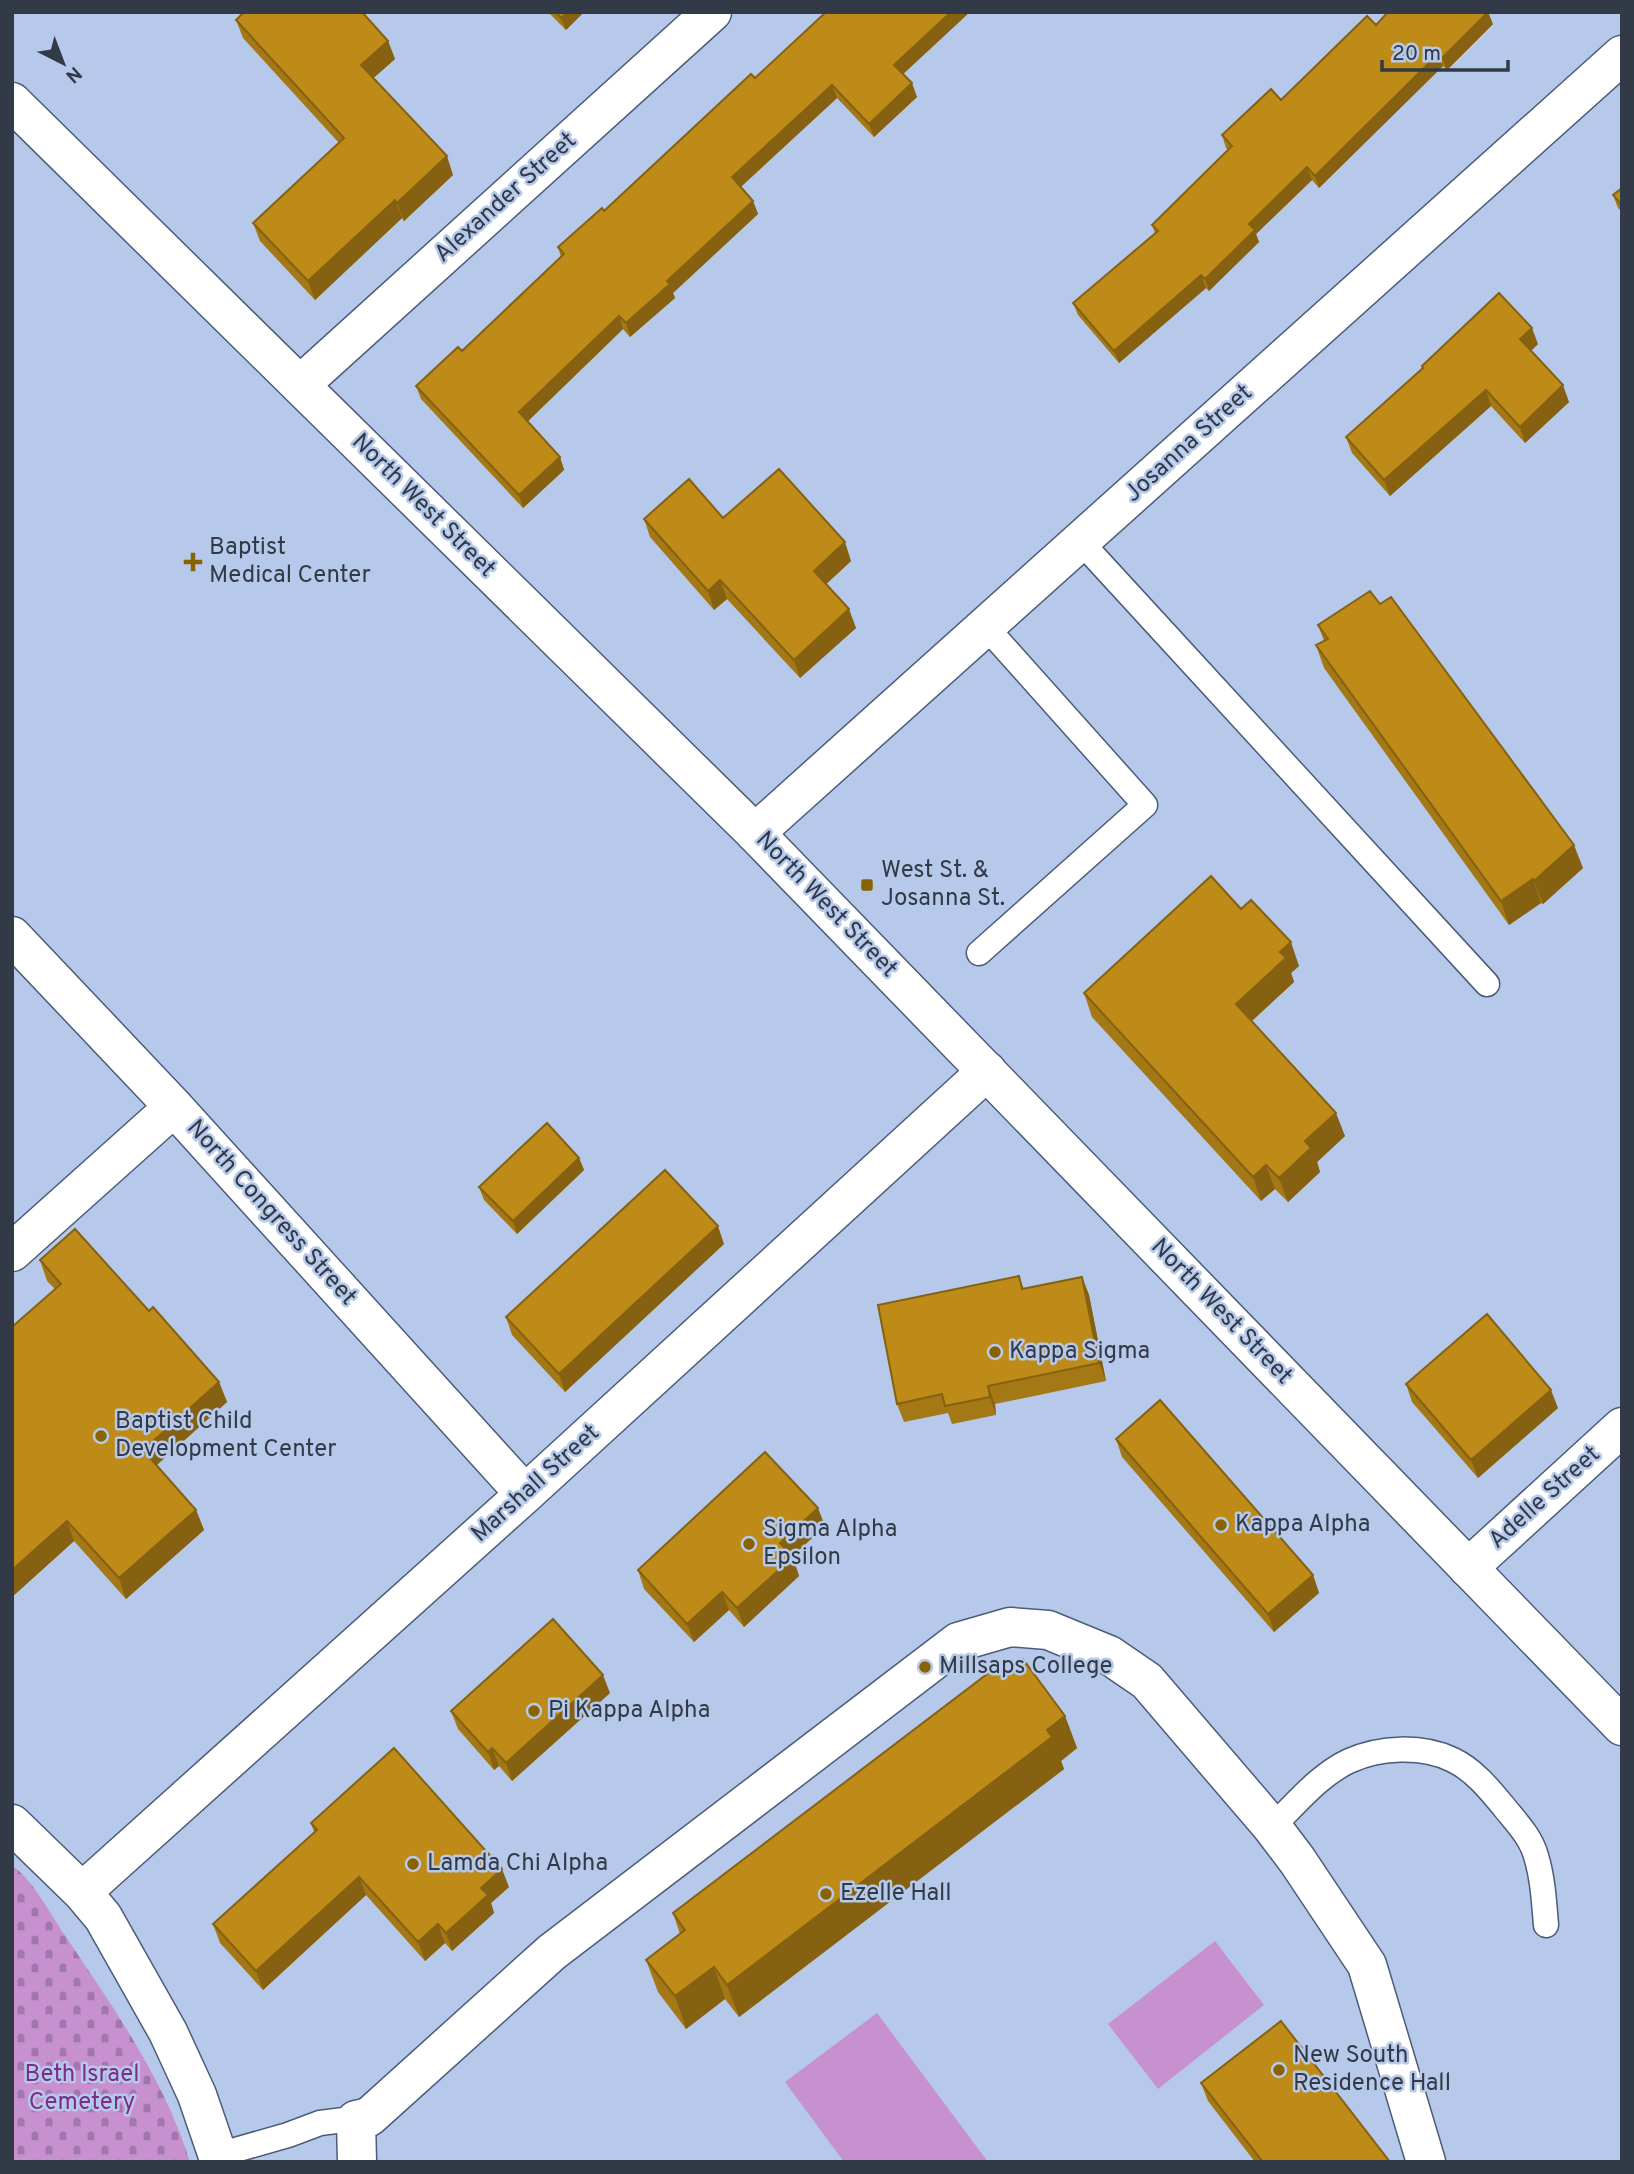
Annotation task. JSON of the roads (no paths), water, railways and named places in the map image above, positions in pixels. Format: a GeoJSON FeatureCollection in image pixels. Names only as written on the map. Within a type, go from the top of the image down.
{"type":"FeatureCollection","features":[{"type":"Feature","properties":{"kind":"street","name":"Alexander Street"},"geometry":{"type":"LineString","coordinates":[[300,384],[712,12]]}},
{"type":"Feature","properties":{"kind":"street","name":"Josanna Street"},"geometry":{"type":"LineString","coordinates":[[755,833],[1622,55]]}},
{"type":"Feature","properties":{"kind":"street","name":"North West Street"},"geometry":{"type":"LineString","coordinates":[[12,102],[755,833],[1622,1726]]}},
{"type":"Feature","properties":{"kind":"street","name":"North Congress Street"},"geometry":{"type":"LineString","coordinates":[[12,936],[174,1107],[525,1494]]}},
{"type":"Feature","properties":{"kind":"street","name":"Marshall Street"},"geometry":{"type":"LineString","coordinates":[[82,1892],[525,1494],[987,1071]]}},
{"type":"Feature","properties":{"kind":"street"},"geometry":{"type":"LineString","coordinates":[[12,1252],[174,1107]]}},
{"type":"Feature","properties":{"kind":"street","name":"Adelle Street"},"geometry":{"type":"LineString","coordinates":[[1468,1568],[1622,1427]]}},
{"type":"Feature","properties":{"kind":"street"},"geometry":{"type":"LineString","coordinates":[[357,2162],[356,2120],[369,2117],[552,1952],[958,1642],[1010,1627],[1048,1630],[1110,1655],[1147,1681],[1272,1827],[1367,1965],[1426,2162]]}},
{"type":"Feature","properties":{"kind":"street"},"geometry":{"type":"LineString","coordinates":[[13,1824],[82,1892],[103,1917],[168,2032],[197,2095],[219,2158]]}},
{"type":"Feature","properties":{"kind":"lane"},"geometry":{"type":"LineString","coordinates":[[1081,542],[1487,984]]}},
{"type":"Feature","properties":{"kind":"lane"},"geometry":{"type":"LineString","coordinates":[[979,953],[1145,805],[986,627]]}},
{"type":"Feature","properties":{"kind":"lane"},"geometry":{"type":"LineString","coordinates":[[1272,1827],[1330,1772],[1351,1760],[1390,1751],[1413,1750],[1454,1760],[1491,1790],[1528,1838],[1536,1855],[1543,1886],[1546,1925]]}},
{"type":"Feature","properties":{"kind":"lane"},"geometry":{"type":"LineString","coordinates":[[219,2158],[320,2123],[369,2117]]}},
{"type":"Feature","properties":{"kind":"place","name":"Baptist Medical Center"},"geometry":{"type":"Point","coordinates":[193,562]}},
{"type":"Feature","properties":{"kind":"place","name":"West St. & Josanna St."},"geometry":{"type":"Point","coordinates":[867,885]}},
{"type":"Feature","properties":{"kind":"place","name":"Kappa Sigma"},"geometry":{"type":"Point","coordinates":[995,1352]}},
{"type":"Feature","properties":{"kind":"place","name":"Baptist Child Development Center"},"geometry":{"type":"Point","coordinates":[101,1436]}},
{"type":"Feature","properties":{"kind":"place","name":"Kappa Alpha"},"geometry":{"type":"Point","coordinates":[1221,1525]}},
{"type":"Feature","properties":{"kind":"place","name":"Sigma Alpha Epsilon"},"geometry":{"type":"Point","coordinates":[749,1544]}},
{"type":"Feature","properties":{"kind":"place","name":"Millsaps College"},"geometry":{"type":"Point","coordinates":[925,1667]}},
{"type":"Feature","properties":{"kind":"place","name":"Pi Kappa Alpha"},"geometry":{"type":"Point","coordinates":[534,1711]}},
{"type":"Feature","properties":{"kind":"place","name":"Lamda Chi Alpha"},"geometry":{"type":"Point","coordinates":[413,1864]}},
{"type":"Feature","properties":{"kind":"place","name":"Ezelle Hall"},"geometry":{"type":"Point","coordinates":[826,1894]}},
{"type":"Feature","properties":{"kind":"place","name":"New South Residence Hall"},"geometry":{"type":"Point","coordinates":[1279,2070]}},
{"type":"Feature","properties":{"kind":"park label","name":"Beth Israel Cemetery"},"geometry":{"type":"Point","coordinates":[82,2089]}}]}
